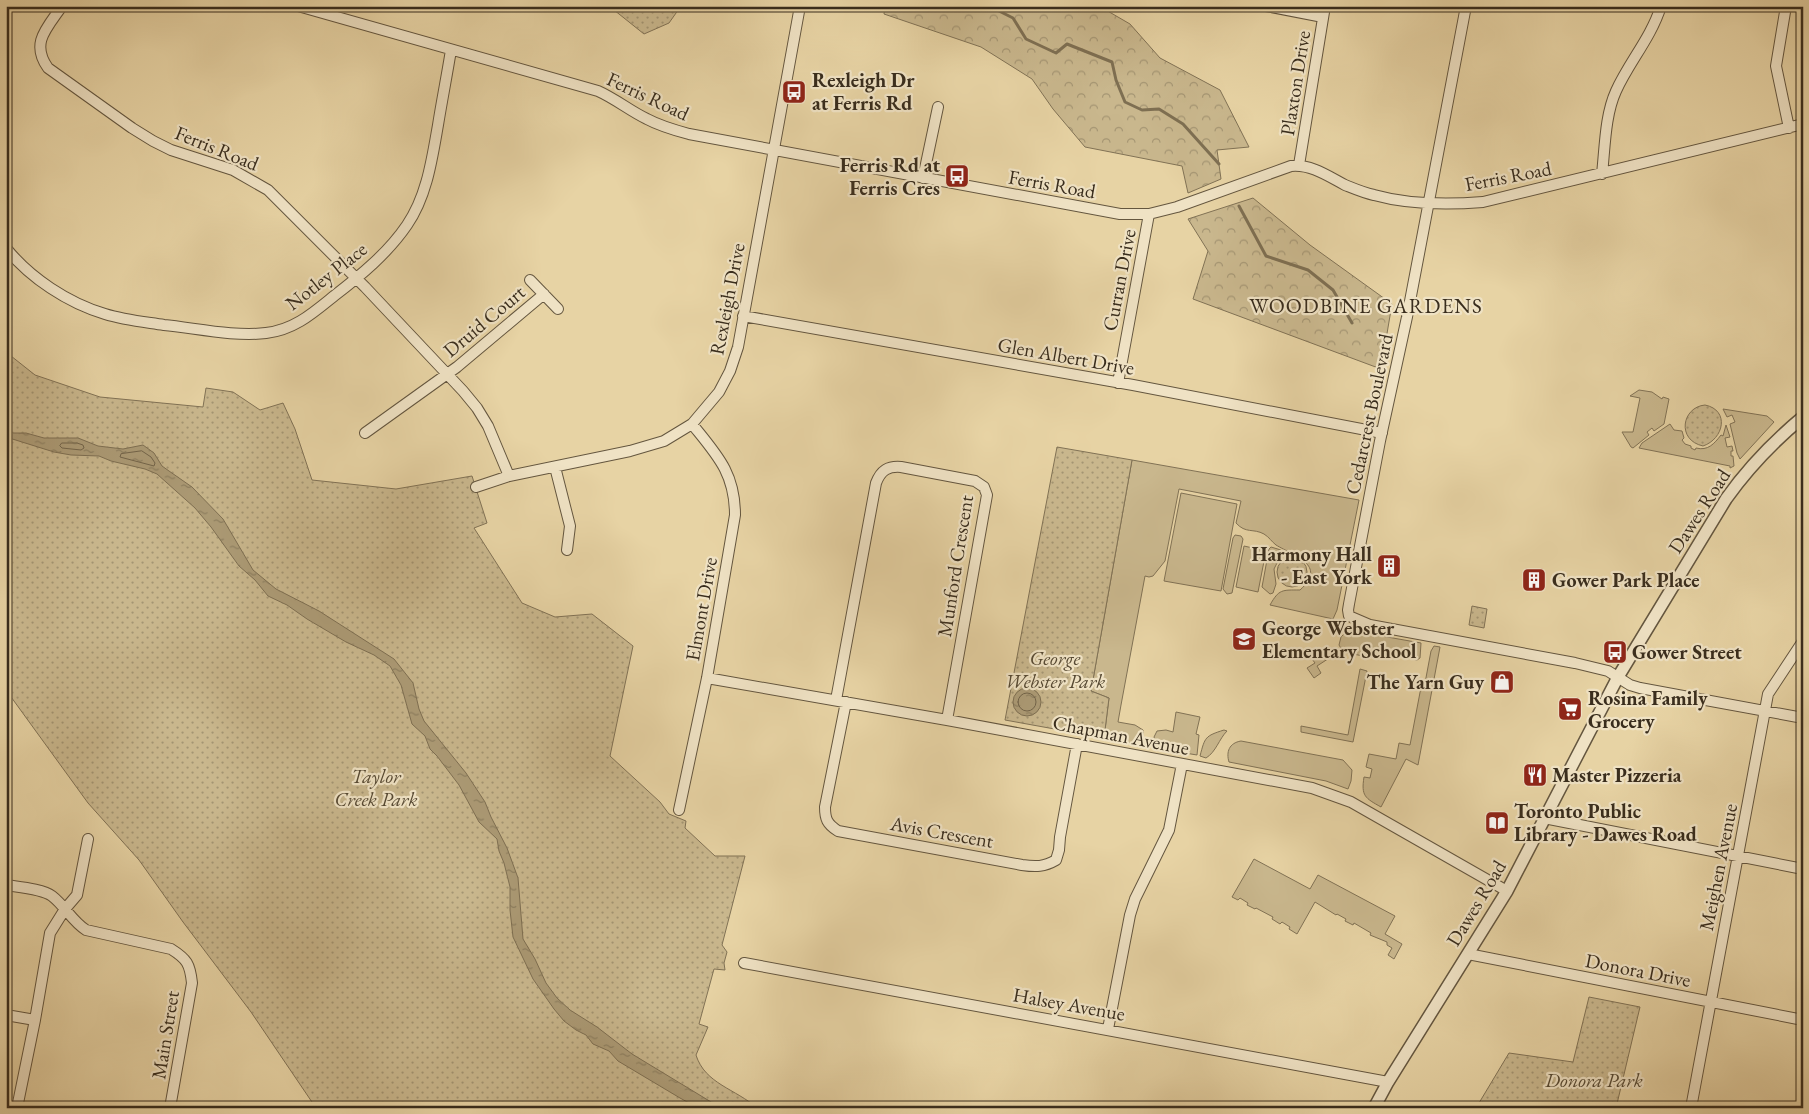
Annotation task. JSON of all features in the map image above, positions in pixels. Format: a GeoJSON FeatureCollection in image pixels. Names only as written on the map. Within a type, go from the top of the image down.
{"type":"FeatureCollection","features":[{"type":"Feature","properties":{"kind":"street","name":"Ferris Road"},"geometry":{"type":"LineString","coordinates":[[62,6],[43,32],[40,42],[40,54],[53,74],[153,141],[171,150],[232,170],[268,190],[357,278],[477,408],[488,426],[508,476]]}},
{"type":"Feature","properties":{"kind":"street","name":"Ferris Road"},"geometry":{"type":"LineString","coordinates":[[298,6],[598,91],[614,98],[645,119],[666,128],[689,134],[1120,214],[1150,214],[1178,207],[1285,168],[1299,165],[1318,171],[1366,193],[1402,201],[1429,204],[1460,204],[1495,200],[1803,124]]}},
{"type":"Feature","properties":{"kind":"street","name":"Rexleigh Drive"},"geometry":{"type":"LineString","coordinates":[[476,487],[508,476],[555,467],[664,441],[692,424],[719,392],[725,382],[738,347],[800,6]]}},
{"type":"Feature","properties":{"kind":"street"},"geometry":{"type":"LineString","coordinates":[[1266,6],[1323,17]]}},
{"type":"Feature","properties":{"kind":"street","name":"Plaxton Drive"},"geometry":{"type":"LineString","coordinates":[[1299,165],[1325,6]]}},
{"type":"Feature","properties":{"kind":"street","name":"Cedarcrest Boulevard"},"geometry":{"type":"LineString","coordinates":[[1466,6],[1429,204],[1348,610],[1349,616],[1370,625],[1576,662],[1608,671],[1618,677]]}},
{"type":"Feature","properties":{"kind":"street"},"geometry":{"type":"LineString","coordinates":[[1602,174],[1614,98],[1620,83],[1644,44],[1661,6]]}},
{"type":"Feature","properties":{"kind":"street"},"geometry":{"type":"LineString","coordinates":[[1786,6],[1776,66],[1789,128]]}},
{"type":"Feature","properties":{"kind":"street","name":"Notley Place"},"geometry":{"type":"LineString","coordinates":[[6,248],[16,260],[42,282],[69,299],[104,314],[140,322],[230,333],[266,333],[300,323],[357,278],[386,251],[407,225],[419,202],[428,178],[451,50]]}},
{"type":"Feature","properties":{"kind":"street"},"geometry":{"type":"LineString","coordinates":[[923,178],[938,107]]}},
{"type":"Feature","properties":{"kind":"street","name":"Curran Drive"},"geometry":{"type":"LineString","coordinates":[[1118,383],[1150,214]]}},
{"type":"Feature","properties":{"kind":"street","name":"Druid Court"},"geometry":{"type":"LineString","coordinates":[[530,280],[558,310]]}},
{"type":"Feature","properties":{"kind":"street","name":"Druid Court"},"geometry":{"type":"LineString","coordinates":[[365,433],[448,375],[544,294]]}},
{"type":"Feature","properties":{"kind":"street","name":"Glen Albert Drive"},"geometry":{"type":"LineString","coordinates":[[743,316],[1118,383],[1382,433]]}},
{"type":"Feature","properties":{"kind":"street","name":"Dawes Road"},"geometry":{"type":"LineString","coordinates":[[1374,1108],[1388,1082],[1507,890],[1618,677],[1735,487],[1779,437],[1803,417]]}},
{"type":"Feature","properties":{"kind":"street","name":"Elmont Drive"},"geometry":{"type":"LineString","coordinates":[[679,810],[706,678],[735,516],[732,487],[723,464],[692,424]]}},
{"type":"Feature","properties":{"kind":"street"},"geometry":{"type":"LineString","coordinates":[[555,467],[570,526],[567,550]]}},
{"type":"Feature","properties":{"kind":"street","name":"Munford Crescent"},"geometry":{"type":"LineString","coordinates":[[841,701],[876,483],[882,471],[901,467],[974,481],[984,488],[987,495],[947,720]]}},
{"type":"Feature","properties":{"kind":"street","name":"Meighen Avenue"},"geometry":{"type":"LineString","coordinates":[[1691,1108],[1768,694],[1803,641]]}},
{"type":"Feature","properties":{"kind":"street"},"geometry":{"type":"LineString","coordinates":[[1618,677],[1630,685],[1640,688],[1803,718]]}},
{"type":"Feature","properties":{"kind":"street","name":"Chapman Avenue"},"geometry":{"type":"LineString","coordinates":[[706,678],[947,720],[1312,788],[1331,794],[1359,807],[1507,890]]}},
{"type":"Feature","properties":{"kind":"street","name":"Avis Crescent"},"geometry":{"type":"LineString","coordinates":[[841,701],[825,806],[825,818],[829,826],[838,831],[1022,865],[1046,866],[1056,860],[1077,744]]}},
{"type":"Feature","properties":{"kind":"street"},"geometry":{"type":"LineString","coordinates":[[1108,1029],[1130,915],[1135,900],[1169,830],[1182,764]]}},
{"type":"Feature","properties":{"kind":"street"},"geometry":{"type":"LineString","coordinates":[[1544,818],[1803,869]]}},
{"type":"Feature","properties":{"kind":"street"},"geometry":{"type":"LineString","coordinates":[[17,1108],[50,933],[65,909],[77,895],[88,839]]}},
{"type":"Feature","properties":{"kind":"street"},"geometry":{"type":"LineString","coordinates":[[6,885],[47,893],[65,909]]}},
{"type":"Feature","properties":{"kind":"street","name":"Main Street"},"geometry":{"type":"LineString","coordinates":[[65,909],[78,925],[86,930],[171,949],[182,956],[190,967],[192,983],[170,1108]]}},
{"type":"Feature","properties":{"kind":"street","name":"Donora Drive"},"geometry":{"type":"LineString","coordinates":[[1468,954],[1803,1020]]}},
{"type":"Feature","properties":{"kind":"street","name":"Halsey Avenue"},"geometry":{"type":"LineString","coordinates":[[744,963],[1388,1082]]}},
{"type":"Feature","properties":{"kind":"street"},"geometry":{"type":"LineString","coordinates":[[6,1015],[35,1020]]}},
{"type":"Feature","properties":{"kind":"green space"},"geometry":{"type":"Polygon","coordinates":[[[609,6],[681,6],[669,23],[644,34],[609,6]]]}},
{"type":"Feature","properties":{"kind":"green space"},"geometry":{"type":"Polygon","coordinates":[[[885,6],[1099,6],[1130,24],[1160,58],[1220,90],[1249,147],[1217,150],[1221,179],[1188,193],[1182,166],[1085,147],[1053,109],[1032,79],[981,47],[884,14],[885,6]]]}},
{"type":"Feature","properties":{"kind":"green space"},"geometry":{"type":"Polygon","coordinates":[[[1253,198],[1310,245],[1392,304],[1381,369],[1193,299],[1208,251],[1188,219],[1253,198]]]}},
{"type":"Feature","properties":{"kind":"green space","name":"Taylor Creek Park"},"geometry":{"type":"Polygon","coordinates":[[[6,352],[35,375],[100,397],[203,407],[206,388],[233,392],[260,410],[283,403],[295,429],[312,480],[396,489],[472,476],[487,523],[474,528],[522,603],[555,617],[592,614],[633,646],[610,756],[660,802],[669,814],[686,821],[685,828],[715,856],[745,856],[722,945],[727,952],[724,963],[725,970],[714,969],[699,1024],[708,1027],[696,1055],[700,1065],[714,1080],[749,1101],[757,1108],[316,1108],[251,1012],[139,860],[88,803],[6,690],[6,352]]]}},
{"type":"Feature","properties":{"kind":"green space"},"geometry":{"type":"Polygon","coordinates":[[[1639,390],[1652,392],[1662,399],[1663,397],[1669,399],[1664,424],[1654,431],[1652,428],[1647,432],[1649,435],[1633,448],[1622,432],[1633,432],[1640,398],[1630,396],[1639,390]]]}},
{"type":"Feature","properties":{"kind":"green space"},"geometry":{"type":"Polygon","coordinates":[[[1705,405],[1713,408],[1718,413],[1721,418],[1721,425],[1716,437],[1703,446],[1694,443],[1689,437],[1685,424],[1691,411],[1705,405]]]}},
{"type":"Feature","properties":{"kind":"green space"},"geometry":{"type":"Polygon","coordinates":[[[1723,409],[1767,416],[1774,422],[1740,459],[1730,424],[1735,422],[1732,415],[1727,417],[1723,409]]]}},
{"type":"Feature","properties":{"kind":"green space"},"geometry":{"type":"Polygon","coordinates":[[[1670,424],[1674,430],[1682,431],[1684,438],[1682,440],[1695,450],[1696,448],[1707,448],[1721,435],[1723,436],[1726,425],[1730,437],[1725,438],[1727,447],[1732,446],[1731,456],[1733,456],[1734,466],[1730,468],[1730,466],[1639,448],[1642,443],[1670,424]]]}},
{"type":"Feature","properties":{"kind":"green space","name":"George Webster Park"},"geometry":{"type":"Polygon","coordinates":[[[1057,447],[1132,460],[1091,691],[1109,698],[1104,738],[1005,720],[1057,447]]]}},
{"type":"Feature","properties":{"kind":"green space"},"geometry":{"type":"Polygon","coordinates":[[[1132,460],[1359,500],[1337,610],[1333,619],[1270,605],[1279,593],[1289,590],[1300,590],[1311,574],[1305,562],[1299,557],[1276,545],[1264,534],[1243,529],[1236,523],[1241,501],[1179,489],[1165,561],[1153,576],[1145,576],[1118,722],[1135,725],[1143,730],[1143,737],[1135,744],[1104,738],[1109,698],[1091,691],[1132,460]]]}},
{"type":"Feature","properties":{"kind":"green space"},"geometry":{"type":"Polygon","coordinates":[[[1181,493],[1237,504],[1221,591],[1164,581],[1181,493]]]}},
{"type":"Feature","properties":{"kind":"green space"},"geometry":{"type":"Polygon","coordinates":[[[1235,535],[1241,536],[1243,539],[1232,593],[1227,594],[1223,589],[1235,535]]]}},
{"type":"Feature","properties":{"kind":"green space"},"geometry":{"type":"Polygon","coordinates":[[[1244,546],[1266,551],[1258,592],[1236,587],[1244,546]]]}},
{"type":"Feature","properties":{"kind":"green space"},"geometry":{"type":"Polygon","coordinates":[[[1271,547],[1281,550],[1282,553],[1274,569],[1276,584],[1273,593],[1270,594],[1262,587],[1269,549],[1271,547]]]}},
{"type":"Feature","properties":{"kind":"green space"},"geometry":{"type":"Polygon","coordinates":[[[1292,557],[1303,561],[1307,572],[1303,583],[1292,587],[1281,583],[1277,572],[1281,561],[1292,557]]]}},
{"type":"Feature","properties":{"kind":"green space"},"geometry":{"type":"Polygon","coordinates":[[[1472,606],[1487,609],[1484,628],[1469,625],[1472,606]]]}},
{"type":"Feature","properties":{"kind":"green space"},"geometry":{"type":"Polygon","coordinates":[[[1348,630],[1421,643],[1420,658],[1417,660],[1364,650],[1363,656],[1343,652],[1339,645],[1341,637],[1348,630]]]}},
{"type":"Feature","properties":{"kind":"green space"},"geometry":{"type":"Polygon","coordinates":[[[1434,646],[1440,647],[1418,765],[1406,759],[1381,807],[1365,796],[1363,788],[1364,777],[1370,778],[1372,769],[1366,767],[1369,754],[1396,759],[1399,743],[1410,745],[1422,682],[1425,683],[1431,651],[1434,646]]]}},
{"type":"Feature","properties":{"kind":"green space"},"geometry":{"type":"Polygon","coordinates":[[[1329,648],[1334,655],[1317,666],[1321,673],[1314,678],[1307,668],[1315,663],[1312,659],[1329,648]]]}},
{"type":"Feature","properties":{"kind":"green space"},"geometry":{"type":"Polygon","coordinates":[[[1360,669],[1367,671],[1353,742],[1301,732],[1301,726],[1348,735],[1360,669]]]}},
{"type":"Feature","properties":{"kind":"green space"},"geometry":{"type":"Polygon","coordinates":[[[1176,712],[1200,717],[1196,734],[1199,735],[1197,755],[1161,749],[1156,744],[1154,737],[1157,731],[1166,730],[1173,732],[1176,712]]]}},
{"type":"Feature","properties":{"kind":"green space"},"geometry":{"type":"Polygon","coordinates":[[[1224,730],[1227,731],[1212,752],[1206,758],[1200,756],[1207,738],[1224,730]]]}},
{"type":"Feature","properties":{"kind":"green space"},"geometry":{"type":"Polygon","coordinates":[[[1241,741],[1343,760],[1352,770],[1348,789],[1326,781],[1229,762],[1229,749],[1241,741]]]}},
{"type":"Feature","properties":{"kind":"green space"},"geometry":{"type":"Polygon","coordinates":[[[1254,859],[1310,889],[1318,875],[1395,916],[1385,934],[1402,944],[1394,959],[1388,955],[1392,948],[1387,945],[1387,942],[1370,935],[1371,933],[1354,923],[1353,925],[1345,921],[1346,919],[1315,902],[1297,934],[1282,922],[1280,924],[1272,919],[1273,917],[1247,905],[1248,903],[1240,898],[1238,900],[1232,897],[1254,859]]]}},
{"type":"Feature","properties":{"kind":"green space","name":"Donora Park"},"geometry":{"type":"Polygon","coordinates":[[[1589,997],[1640,1007],[1616,1108],[1476,1108],[1509,1053],[1573,1062],[1589,997]]]}},
{"type":"Feature","properties":{"kind":"water"},"geometry":{"type":"Polygon","coordinates":[[[6,430],[44,438],[78,438],[98,446],[123,449],[143,445],[154,453],[162,466],[192,487],[223,519],[253,570],[276,589],[319,611],[394,659],[413,683],[424,721],[466,773],[485,802],[507,848],[518,878],[523,939],[546,983],[557,998],[570,1010],[597,1027],[632,1054],[721,1108],[698,1108],[680,1098],[618,1061],[609,1051],[593,1044],[586,1035],[564,1021],[554,1009],[533,979],[513,937],[510,887],[497,839],[479,822],[459,785],[430,749],[425,736],[412,724],[401,685],[390,666],[374,655],[346,642],[307,619],[287,605],[268,596],[255,580],[239,566],[195,508],[157,474],[99,456],[54,452],[6,437],[6,430]]]}},
{"type":"Feature","properties":{"kind":"water"},"geometry":{"type":"Polygon","coordinates":[[[1027,688],[1037,692],[1041,702],[1037,712],[1027,716],[1017,712],[1013,702],[1017,692],[1027,688]]]}},
{"type":"Feature","properties":{"kind":"waterway"},"geometry":{"type":"LineString","coordinates":[[989,6],[1013,18],[1026,39],[1056,53],[1067,44],[1112,62],[1116,80],[1125,102],[1142,110],[1159,109],[1183,124],[1219,164]]}},
{"type":"Feature","properties":{"kind":"waterway"},"geometry":{"type":"LineString","coordinates":[[1239,206],[1266,256],[1308,270],[1333,290],[1352,323]]}},
{"type":"Feature","properties":{"kind":"place","name":"Rexleigh Dr at Ferris Rd"},"geometry":{"type":"Point","coordinates":[794,92]}},
{"type":"Feature","properties":{"kind":"place","name":"Ferris Rd at Ferris Cres"},"geometry":{"type":"Point","coordinates":[957,176]}},
{"type":"Feature","properties":{"kind":"place","name":"Harmony Hall - East York"},"geometry":{"type":"Point","coordinates":[1389,566]}},
{"type":"Feature","properties":{"kind":"place","name":"Gower Park Place"},"geometry":{"type":"Point","coordinates":[1534,580]}},
{"type":"Feature","properties":{"kind":"place","name":"George Webster Elementary School"},"geometry":{"type":"Point","coordinates":[1244,639]}},
{"type":"Feature","properties":{"kind":"place","name":"Gower Street"},"geometry":{"type":"Point","coordinates":[1615,652]}},
{"type":"Feature","properties":{"kind":"place","name":"The Yarn Guy"},"geometry":{"type":"Point","coordinates":[1502,682]}},
{"type":"Feature","properties":{"kind":"place","name":"Rosina Family Grocery"},"geometry":{"type":"Point","coordinates":[1570,709]}},
{"type":"Feature","properties":{"kind":"place","name":"Master Pizzeria"},"geometry":{"type":"Point","coordinates":[1535,775]}},
{"type":"Feature","properties":{"kind":"place","name":"Toronto Public Library - Dawes Road"},"geometry":{"type":"Point","coordinates":[1497,823]}},
{"type":"Feature","properties":{"kind":"district","name":"WOODBINE GARDENS"},"geometry":{"type":"Point","coordinates":[1366,305]}}]}
